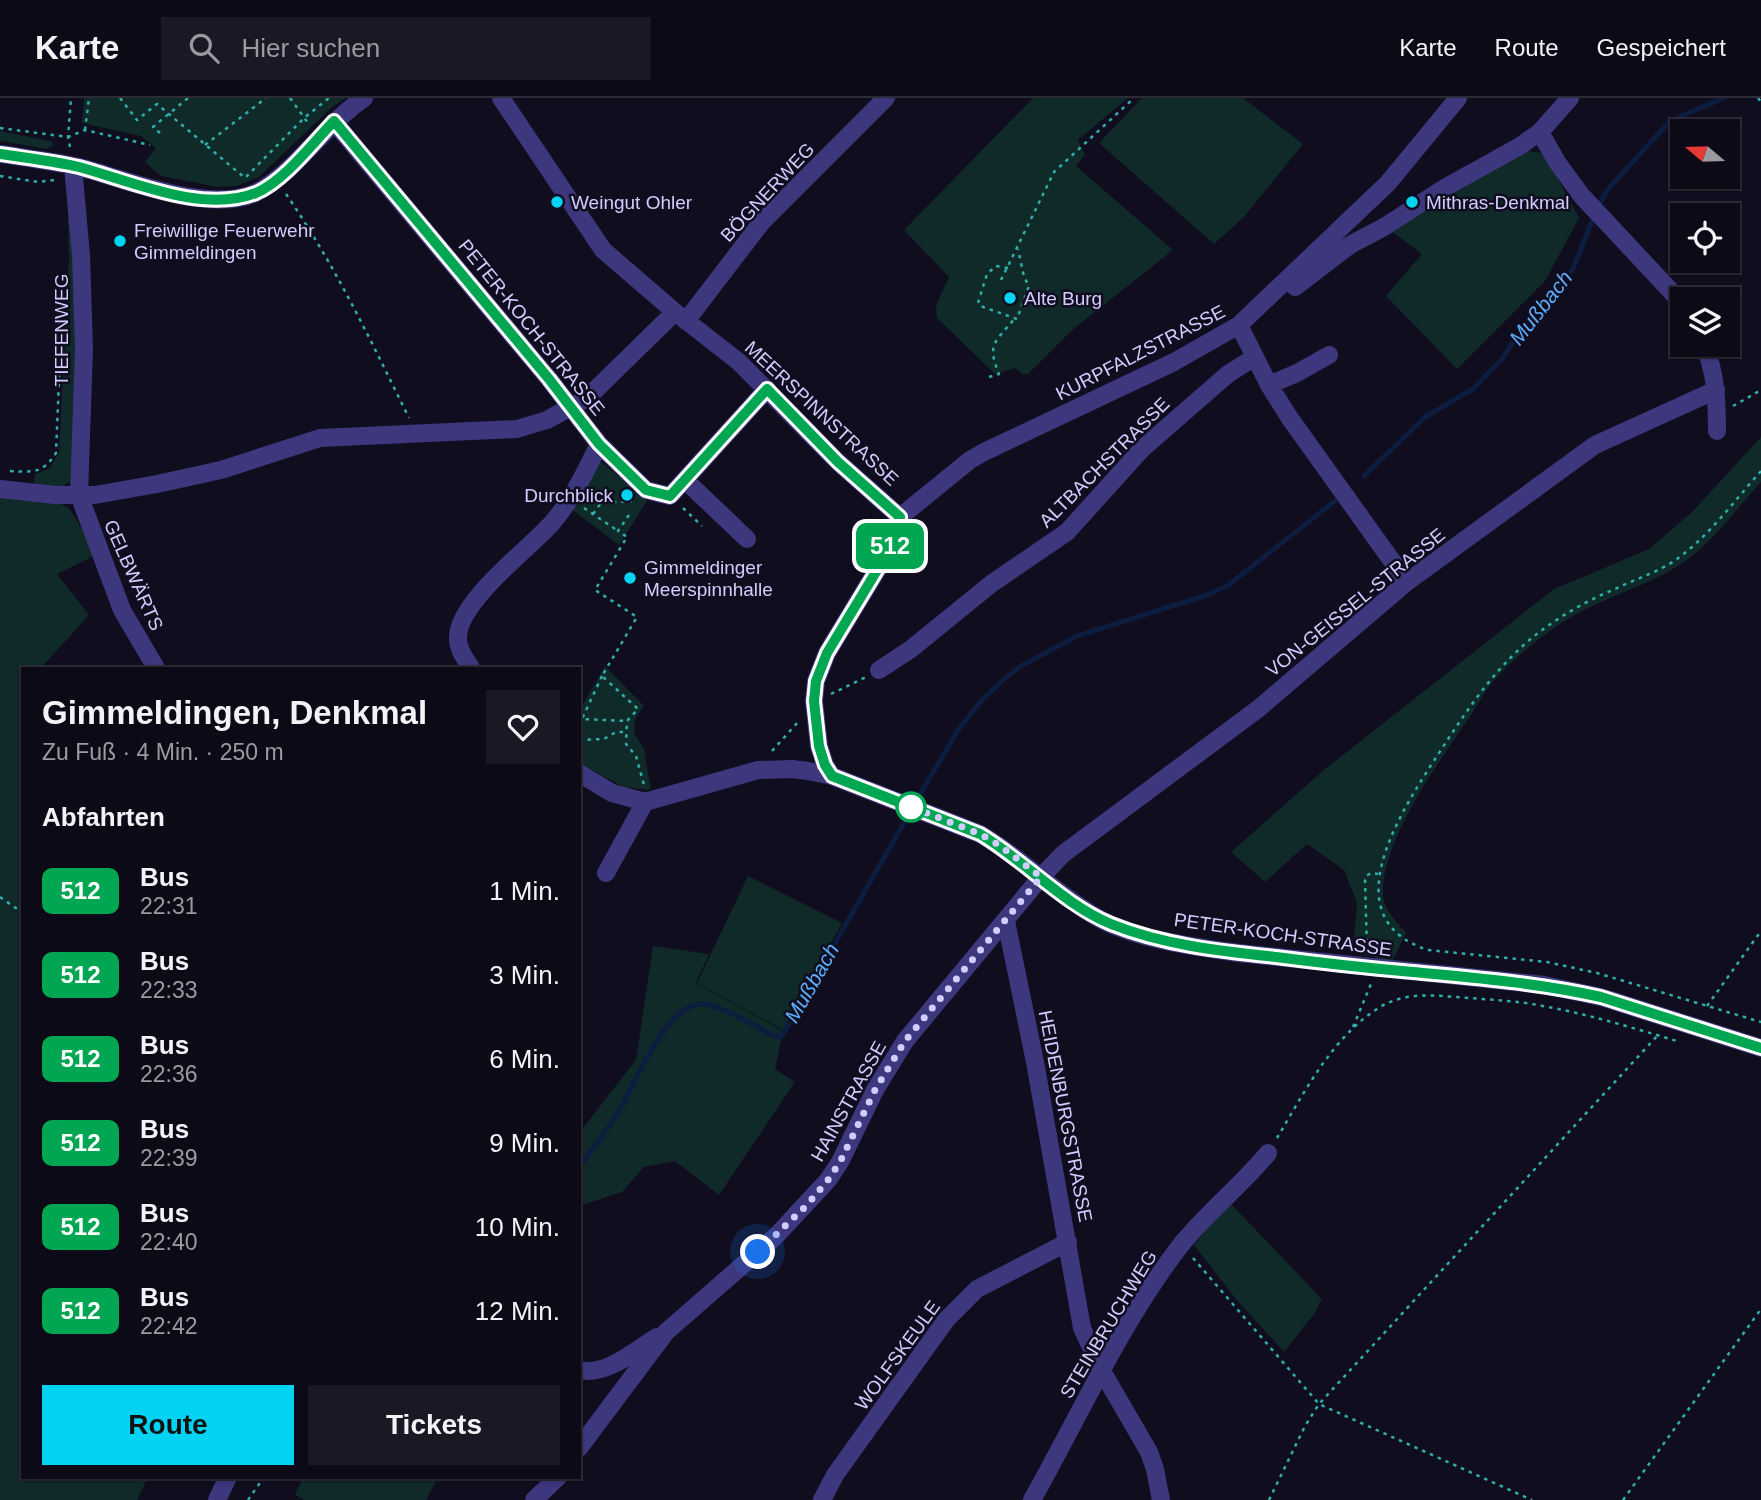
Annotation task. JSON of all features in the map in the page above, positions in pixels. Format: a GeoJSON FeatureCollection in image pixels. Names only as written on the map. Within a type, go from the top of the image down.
{"type":"FeatureCollection","features":[{"type":"Feature","properties":{"kind":"street"},"geometry":{"type":"LineString","coordinates":[[0,154],[73,166],[164,192],[220,199],[242,197],[257,192],[276,180],[334,121],[364,98]]}},
{"type":"Feature","properties":{"kind":"street","name":"MEERSPINNSTRASSE"},"geometry":{"type":"LineString","coordinates":[[501,98],[593,237],[612,258],[739,362],[838,462],[900,517]]}},
{"type":"Feature","properties":{"kind":"street","name":"BÖGNERWEG"},"geometry":{"type":"LineString","coordinates":[[2,480],[79,495],[95,495],[194,477],[320,438],[517,429],[547,420],[587,398],[681,316],[761,223],[886,98]]}},
{"type":"Feature","properties":{"kind":"street","name":"KURPFALZSTRASSE"},"geometry":{"type":"LineString","coordinates":[[900,517],[970,460],[984,452],[1164,367],[1238,325],[1388,183],[1458,98]]}},
{"type":"Feature","properties":{"kind":"street"},"geometry":{"type":"LineString","coordinates":[[1263,303],[1283,297],[1350,245],[1540,132],[1570,98]]}},
{"type":"Feature","properties":{"kind":"street","name":"PETER-KOCH-STRASSE"},"geometry":{"type":"LineString","coordinates":[[334,121],[599,444],[570,498],[553,522],[488,584],[466,615],[457,636],[459,646],[470,667]]}},
{"type":"Feature","properties":{"kind":"street"},"geometry":{"type":"LineString","coordinates":[[1540,132],[1557,162],[1581,195],[1670,290]]}},
{"type":"Feature","properties":{"kind":"street","name":"TIEFENWEG"},"geometry":{"type":"LineString","coordinates":[[73,166],[81,255],[84,349],[79,495]]}},
{"type":"Feature","properties":{"kind":"street"},"geometry":{"type":"LineString","coordinates":[[1238,325],[1269,385],[1304,440],[1407,582]]}},
{"type":"Feature","properties":{"kind":"street"},"geometry":{"type":"LineString","coordinates":[[1269,385],[1329,355]]}},
{"type":"Feature","properties":{"kind":"street","name":"ALTBACHSTRASSE"},"geometry":{"type":"LineString","coordinates":[[880,670],[911,649],[990,584],[1067,532],[1142,449],[1228,374],[1255,357]]}},
{"type":"Feature","properties":{"kind":"street"},"geometry":{"type":"LineString","coordinates":[[1707,357],[1716,390],[1717,423]]}},
{"type":"Feature","properties":{"kind":"street"},"geometry":{"type":"LineString","coordinates":[[599,444],[646,490],[670,496],[767,389]]}},
{"type":"Feature","properties":{"kind":"street","name":"VON-GEISSEL-STRASSE"},"geometry":{"type":"LineString","coordinates":[[1041,877],[1083,838],[1258,709],[1407,582],[1595,445],[1716,390]]}},
{"type":"Feature","properties":{"kind":"street"},"geometry":{"type":"LineString","coordinates":[[684,480],[747,540]]}},
{"type":"Feature","properties":{"kind":"street","name":"GELBWÄRTS"},"geometry":{"type":"LineString","coordinates":[[79,495],[122,610],[155,667]]}},
{"type":"Feature","properties":{"kind":"street"},"geometry":{"type":"LineString","coordinates":[[832,776],[821,755],[814,701],[816,681],[822,663],[885,557],[900,517]]}},
{"type":"Feature","properties":{"kind":"street","name":"PETER-KOCH-STRASSE"},"geometry":{"type":"LineString","coordinates":[[645,802],[758,770],[792,769],[832,776],[980,834],[1100,919],[1138,933],[1198,947],[1370,975],[1406,972],[1532,984],[1574,991],[1601,997],[1761,1048]]}},
{"type":"Feature","properties":{"kind":"street"},"geometry":{"type":"LineString","coordinates":[[581,774],[612,793],[645,802],[606,873]]}},
{"type":"Feature","properties":{"kind":"street"},"geometry":{"type":"LineString","coordinates":[[1006,921],[1041,877]]}},
{"type":"Feature","properties":{"kind":"street","name":"HEIDENBURGSTRASSE"},"geometry":{"type":"LineString","coordinates":[[1006,921],[1035,1062],[1082,1328],[1102,1371],[1149,1452],[1161,1500]]}},
{"type":"Feature","properties":{"kind":"street","name":"HAINSTRASSE"},"geometry":{"type":"LineString","coordinates":[[581,1445],[666,1332],[776,1236],[828,1180],[840,1162],[875,1090],[905,1041],[1006,921]]}},
{"type":"Feature","properties":{"kind":"street","name":"STEINBRUCHWEG"},"geometry":{"type":"LineString","coordinates":[[1032,1500],[1141,1303],[1181,1245],[1268,1153]]}},
{"type":"Feature","properties":{"kind":"street","name":"WOLFSKEULE"},"geometry":{"type":"LineString","coordinates":[[822,1500],[843,1464],[946,1320],[963,1301],[977,1289],[1068,1242]]}},
{"type":"Feature","properties":{"kind":"street"},"geometry":{"type":"LineString","coordinates":[[581,1370],[592,1373],[608,1367],[666,1332]]}},
{"type":"Feature","properties":{"kind":"street"},"geometry":{"type":"LineString","coordinates":[[217,1500],[227,1479]]}},
{"type":"Feature","properties":{"kind":"street"},"geometry":{"type":"LineString","coordinates":[[536,1499],[542,1479]]}},
{"type":"Feature","properties":{"kind":"street"},"geometry":{"type":"LineString","coordinates":[[536,1499],[556,1479]]}},
{"type":"Feature","properties":{"kind":"path"},"geometry":{"type":"LineString","coordinates":[[68,137],[71,98]]}},
{"type":"Feature","properties":{"kind":"path"},"geometry":{"type":"LineString","coordinates":[[85,130],[89,98]]}},
{"type":"Feature","properties":{"kind":"path"},"geometry":{"type":"LineString","coordinates":[[120,98],[137,120],[157,104],[246,178],[304,118],[329,98]]}},
{"type":"Feature","properties":{"kind":"path"},"geometry":{"type":"LineString","coordinates":[[160,133],[153,127],[188,98]]}},
{"type":"Feature","properties":{"kind":"path"},"geometry":{"type":"LineString","coordinates":[[205,145],[266,98]]}},
{"type":"Feature","properties":{"kind":"path"},"geometry":{"type":"LineString","coordinates":[[290,98],[319,136]]}},
{"type":"Feature","properties":{"kind":"path"},"geometry":{"type":"LineString","coordinates":[[1001,280],[1054,172],[1134,98]]}},
{"type":"Feature","properties":{"kind":"path"},"geometry":{"type":"LineString","coordinates":[[1758,98],[1761,102]]}},
{"type":"Feature","properties":{"kind":"path"},"geometry":{"type":"LineString","coordinates":[[0,128],[68,137],[85,130],[150,145]]}},
{"type":"Feature","properties":{"kind":"path"},"geometry":{"type":"LineString","coordinates":[[276,180],[315,235],[337,274],[417,433]]}},
{"type":"Feature","properties":{"kind":"path"},"geometry":{"type":"LineString","coordinates":[[989,377],[999,374],[993,359],[994,341],[1017,319],[1029,286],[1024,277],[1018,248]]}},
{"type":"Feature","properties":{"kind":"path"},"geometry":{"type":"LineString","coordinates":[[1008,268],[996,266],[987,274],[978,303],[1014,319]]}},
{"type":"Feature","properties":{"kind":"path"},"geometry":{"type":"LineString","coordinates":[[2,480],[47,467],[56,453],[64,276]]}},
{"type":"Feature","properties":{"kind":"path"},"geometry":{"type":"LineString","coordinates":[[1717,423],[1761,390]]}},
{"type":"Feature","properties":{"kind":"path"},"geometry":{"type":"LineString","coordinates":[[1761,471],[1711,527],[1678,558],[1573,609],[1533,638],[1493,675],[1400,816],[1388,841],[1379,874],[1380,905],[1384,916],[1389,926],[1412,945],[1428,950],[1547,962],[1597,973],[1761,1022]]}},
{"type":"Feature","properties":{"kind":"path"},"geometry":{"type":"LineString","coordinates":[[670,496],[702,526]]}},
{"type":"Feature","properties":{"kind":"path"},"geometry":{"type":"LineString","coordinates":[[570,498],[627,537],[595,590],[637,617],[602,676],[581,719],[627,721]]}},
{"type":"Feature","properties":{"kind":"path"},"geometry":{"type":"LineString","coordinates":[[593,514],[601,503],[639,501]]}},
{"type":"Feature","properties":{"kind":"path"},"geometry":{"type":"LineString","coordinates":[[618,531],[629,515]]}},
{"type":"Feature","properties":{"kind":"path"},"geometry":{"type":"LineString","coordinates":[[758,770],[761,762],[784,740],[814,701],[880,670]]}},
{"type":"Feature","properties":{"kind":"path"},"geometry":{"type":"LineString","coordinates":[[602,676],[638,709],[627,721],[626,744],[636,756],[643,775]]}},
{"type":"Feature","properties":{"kind":"path"},"geometry":{"type":"LineString","coordinates":[[581,740],[604,739],[616,732],[627,732]]}},
{"type":"Feature","properties":{"kind":"path"},"geometry":{"type":"LineString","coordinates":[[1352,1030],[1370,975],[1365,880],[1371,873],[1379,874]]}},
{"type":"Feature","properties":{"kind":"path"},"geometry":{"type":"LineString","coordinates":[[0,897],[21,912]]}},
{"type":"Feature","properties":{"kind":"path"},"geometry":{"type":"LineString","coordinates":[[1707,1006],[1761,931]]}},
{"type":"Feature","properties":{"kind":"path"},"geometry":{"type":"LineString","coordinates":[[1268,1153],[1315,1076],[1352,1030],[1375,1009],[1404,996],[1422,995],[1544,1006],[1658,1035],[1319,1404],[1305,1426],[1269,1500]]}},
{"type":"Feature","properties":{"kind":"path"},"geometry":{"type":"LineString","coordinates":[[1181,1245],[1319,1404],[1532,1500]]}},
{"type":"Feature","properties":{"kind":"path"},"geometry":{"type":"LineString","coordinates":[[1623,1500],[1761,1309]]}},
{"type":"Feature","properties":{"kind":"path"},"geometry":{"type":"LineString","coordinates":[[248,1500],[263,1479]]}},
{"type":"Feature","properties":{"kind":"green space"},"geometry":{"type":"Polygon","coordinates":[[[84,98],[346,98],[331,108],[259,177],[236,186],[218,187],[161,176],[145,162],[156,148],[141,136],[82,123],[84,98]]]}},
{"type":"Feature","properties":{"kind":"green space"},"geometry":{"type":"Polygon","coordinates":[[[1033,98],[1128,98],[1078,140],[1085,155],[1076,166],[1173,250],[1071,331],[1028,374],[1015,368],[995,374],[937,318],[936,305],[949,277],[904,230],[1033,98]]]}},
{"type":"Feature","properties":{"kind":"green space"},"geometry":{"type":"Polygon","coordinates":[[[1142,98],[1243,98],[1303,144],[1244,217],[1214,244],[1099,143],[1142,98]]]}},
{"type":"Feature","properties":{"kind":"green space"},"geometry":{"type":"Polygon","coordinates":[[[0,131],[54,144],[47,149],[0,141],[0,131]]]}},
{"type":"Feature","properties":{"kind":"green space"},"geometry":{"type":"Polygon","coordinates":[[[1529,151],[1541,153],[1549,162],[1579,218],[1545,281],[1457,369],[1386,296],[1422,254],[1391,231],[1445,194],[1529,151]]]}},
{"type":"Feature","properties":{"kind":"green space"},"geometry":{"type":"Polygon","coordinates":[[[67,190],[78,361],[71,481],[61,487],[34,485],[35,474],[49,469],[59,453],[69,258],[67,190]]]}},
{"type":"Feature","properties":{"kind":"green space"},"geometry":{"type":"Polygon","coordinates":[[[1761,437],[1761,482],[1705,545],[1669,571],[1590,607],[1560,624],[1521,654],[1487,690],[1428,778],[1392,849],[1385,872],[1385,905],[1406,933],[1392,962],[1353,952],[1357,903],[1344,870],[1307,844],[1265,882],[1231,852],[1325,769],[1554,589],[1649,549],[1692,512],[1761,437]]]}},
{"type":"Feature","properties":{"kind":"green space"},"geometry":{"type":"Polygon","coordinates":[[[599,460],[647,501],[619,545],[570,508],[599,460]]]}},
{"type":"Feature","properties":{"kind":"green space"},"geometry":{"type":"Polygon","coordinates":[[[0,494],[57,502],[69,508],[98,554],[57,574],[89,615],[42,667],[21,667],[21,1479],[147,1479],[137,1500],[0,1500],[0,494]]]}},
{"type":"Feature","properties":{"kind":"green space"},"geometry":{"type":"Polygon","coordinates":[[[605,666],[644,706],[635,719],[634,733],[644,749],[651,790],[623,787],[581,764],[581,708],[605,666]]]}},
{"type":"Feature","properties":{"kind":"green space"},"geometry":{"type":"Polygon","coordinates":[[[748,876],[842,923],[783,1030],[697,983],[748,876]]]}},
{"type":"Feature","properties":{"kind":"green space"},"geometry":{"type":"Polygon","coordinates":[[[653,946],[709,954],[696,983],[783,1031],[775,1069],[795,1082],[719,1195],[675,1161],[644,1167],[622,1192],[581,1205],[581,1130],[636,1060],[653,946]]]}},
{"type":"Feature","properties":{"kind":"green space"},"geometry":{"type":"Polygon","coordinates":[[[1229,1202],[1322,1299],[1314,1314],[1284,1352],[1236,1299],[1194,1245],[1229,1202]]]}},
{"type":"Feature","properties":{"kind":"green space"},"geometry":{"type":"Polygon","coordinates":[[[302,1479],[437,1479],[426,1500],[305,1500],[295,1495],[302,1479]]]}},
{"type":"Feature","properties":{"kind":"waterway","name":"Mußbach"},"geometry":{"type":"LineString","coordinates":[[1598,207],[1608,189],[1670,121],[1724,98]]}},
{"type":"Feature","properties":{"kind":"waterway","name":"Mußbach"},"geometry":{"type":"LineString","coordinates":[[1364,476],[1425,417],[1473,389],[1502,359],[1528,320],[1573,269],[1594,216]]}},
{"type":"Feature","properties":{"kind":"waterway","name":"Mußbach"},"geometry":{"type":"LineString","coordinates":[[920,794],[958,730],[982,700],[1021,666],[1077,636],[1207,595],[1227,586],[1335,501]]}},
{"type":"Feature","properties":{"kind":"waterway","name":"Mußbach"},"geometry":{"type":"LineString","coordinates":[[581,1164],[617,1114],[662,1033],[687,1008],[700,1004],[717,1007],[774,1036],[782,1036],[905,821]]}},
{"type":"Feature","properties":{"kind":"bus line","name":"512"},"geometry":{"type":"LineString","coordinates":[[0,154],[73,166],[189,197],[242,197],[257,192],[276,180],[334,121],[549,379],[599,444],[646,490],[670,496],[767,389],[838,462],[900,517],[885,557],[818,672],[814,701],[819,746],[825,765],[832,776],[864,791],[980,834],[1100,919],[1138,933],[1198,947],[1367,968],[1544,985],[1601,997],[1761,1048]]}},
{"type":"Feature","properties":{"kind":"place","name":"Weingut Ohler"},"geometry":{"type":"Point","coordinates":[557,202]}},
{"type":"Feature","properties":{"kind":"place","name":"Mithras-Denkmal"},"geometry":{"type":"Point","coordinates":[1412,202]}},
{"type":"Feature","properties":{"kind":"place","name":"Freiwillige Feuerwehr Gimmeldingen"},"geometry":{"type":"Point","coordinates":[120,241]}},
{"type":"Feature","properties":{"kind":"place","name":"Alte Burg"},"geometry":{"type":"Point","coordinates":[1010,298]}},
{"type":"Feature","properties":{"kind":"place","name":"Durchblick"},"geometry":{"type":"Point","coordinates":[627,495]}},
{"type":"Feature","properties":{"kind":"place","name":"Gimmeldinger Meerspinnhalle"},"geometry":{"type":"Point","coordinates":[630,578]}},
{"type":"Feature","properties":{"kind":"route"},"geometry":{"type":"LineString","coordinates":[[758,1252],[807,1205],[828,1180],[840,1162],[875,1090],[905,1041],[1041,877],[980,834],[909,806],[911,807]]}}]}
